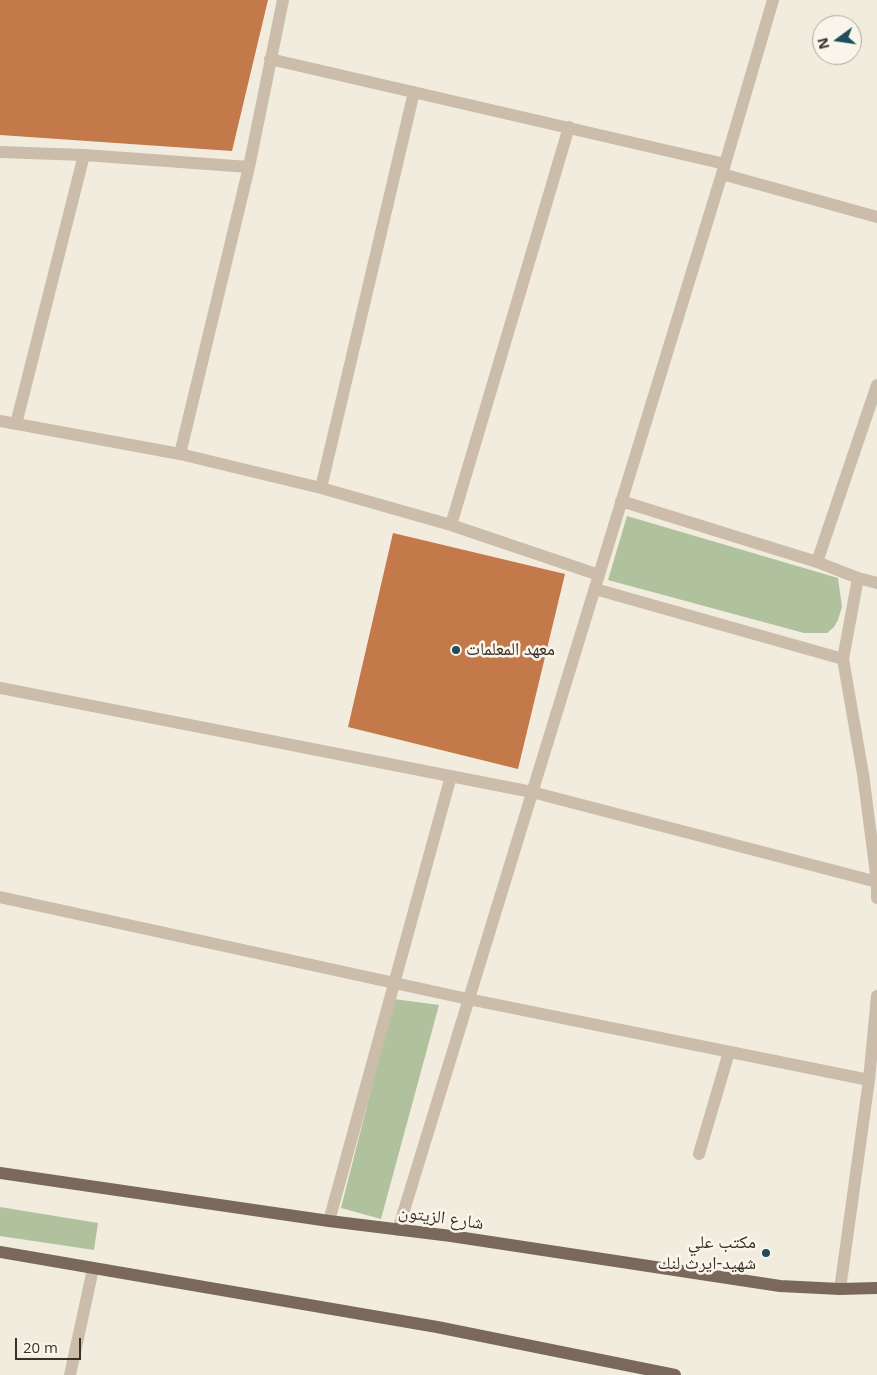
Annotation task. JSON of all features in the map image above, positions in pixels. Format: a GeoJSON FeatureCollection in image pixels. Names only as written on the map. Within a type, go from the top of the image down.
{"type":"FeatureCollection","features":[{"type":"Feature","properties":{"kind":"main road","name":"شارع الزيتون"},"geometry":{"type":"LineString","coordinates":[[0,1173],[460,1238],[780,1286],[840,1289],[877,1288]]}},
{"type":"Feature","properties":{"kind":"main road"},"geometry":{"type":"LineString","coordinates":[[0,1252],[437,1327],[675,1375]]}},
{"type":"Feature","properties":{"kind":"street"},"geometry":{"type":"LineString","coordinates":[[180,454],[249,167],[283,0]]}},
{"type":"Feature","properties":{"kind":"street"},"geometry":{"type":"LineString","coordinates":[[398,1230],[724,169],[773,0]]}},
{"type":"Feature","properties":{"kind":"street"},"geometry":{"type":"LineString","coordinates":[[270,59],[569,127],[724,169],[877,217]]}},
{"type":"Feature","properties":{"kind":"street"},"geometry":{"type":"LineString","coordinates":[[321,488],[414,92]]}},
{"type":"Feature","properties":{"kind":"street"},"geometry":{"type":"LineString","coordinates":[[451,526],[569,127]]}},
{"type":"Feature","properties":{"kind":"street"},"geometry":{"type":"LineString","coordinates":[[0,152],[84,155],[249,167]]}},
{"type":"Feature","properties":{"kind":"street"},"geometry":{"type":"LineString","coordinates":[[16,424],[84,155]]}},
{"type":"Feature","properties":{"kind":"street"},"geometry":{"type":"LineString","coordinates":[[818,562],[877,385]]}},
{"type":"Feature","properties":{"kind":"street"},"geometry":{"type":"LineString","coordinates":[[0,421],[180,454],[321,488],[451,526],[599,575]]}},
{"type":"Feature","properties":{"kind":"street"},"geometry":{"type":"LineString","coordinates":[[621,501],[818,562],[858,578],[877,582]]}},
{"type":"Feature","properties":{"kind":"street"},"geometry":{"type":"LineString","coordinates":[[858,578],[843,659],[863,774],[877,882],[877,898]]}},
{"type":"Feature","properties":{"kind":"street"},"geometry":{"type":"LineString","coordinates":[[595,589],[843,659]]}},
{"type":"Feature","properties":{"kind":"street"},"geometry":{"type":"LineString","coordinates":[[0,688],[532,792],[877,882]]}},
{"type":"Feature","properties":{"kind":"street"},"geometry":{"type":"LineString","coordinates":[[329,1221],[451,776]]}},
{"type":"Feature","properties":{"kind":"street"},"geometry":{"type":"LineString","coordinates":[[0,896],[468,999],[869,1080]]}},
{"type":"Feature","properties":{"kind":"street"},"geometry":{"type":"LineString","coordinates":[[840,1289],[869,1080],[877,996]]}},
{"type":"Feature","properties":{"kind":"street"},"geometry":{"type":"LineString","coordinates":[[699,1154],[729,1052]]}},
{"type":"Feature","properties":{"kind":"street"},"geometry":{"type":"LineString","coordinates":[[70,1375],[93,1269]]}},
{"type":"Feature","properties":{"kind":"green space"},"geometry":{"type":"Polygon","coordinates":[[[627,516],[838,578],[842,607],[838,620],[827,633],[804,633],[608,580],[627,516]]]}},
{"type":"Feature","properties":{"kind":"green space"},"geometry":{"type":"Polygon","coordinates":[[[394,999],[439,1005],[381,1219],[341,1208],[394,999]]]}},
{"type":"Feature","properties":{"kind":"green space"},"geometry":{"type":"Polygon","coordinates":[[[0,1207],[98,1223],[94,1250],[0,1236],[0,1207]]]}},
{"type":"Feature","properties":{"kind":"building"},"geometry":{"type":"Polygon","coordinates":[[[0,0],[268,0],[232,151],[0,135],[0,0]]]}},
{"type":"Feature","properties":{"kind":"building","name":"معهد المعلمات"},"geometry":{"type":"Polygon","coordinates":[[[393,533],[565,574],[518,769],[348,727],[393,533]]]}},
{"type":"Feature","properties":{"kind":"place","name":"معهد المعلمات"},"geometry":{"type":"Point","coordinates":[456,650]}},
{"type":"Feature","properties":{"kind":"place","name":"مكتب علي شهيد-ايرث لنك"},"geometry":{"type":"Point","coordinates":[766,1253]}}]}
